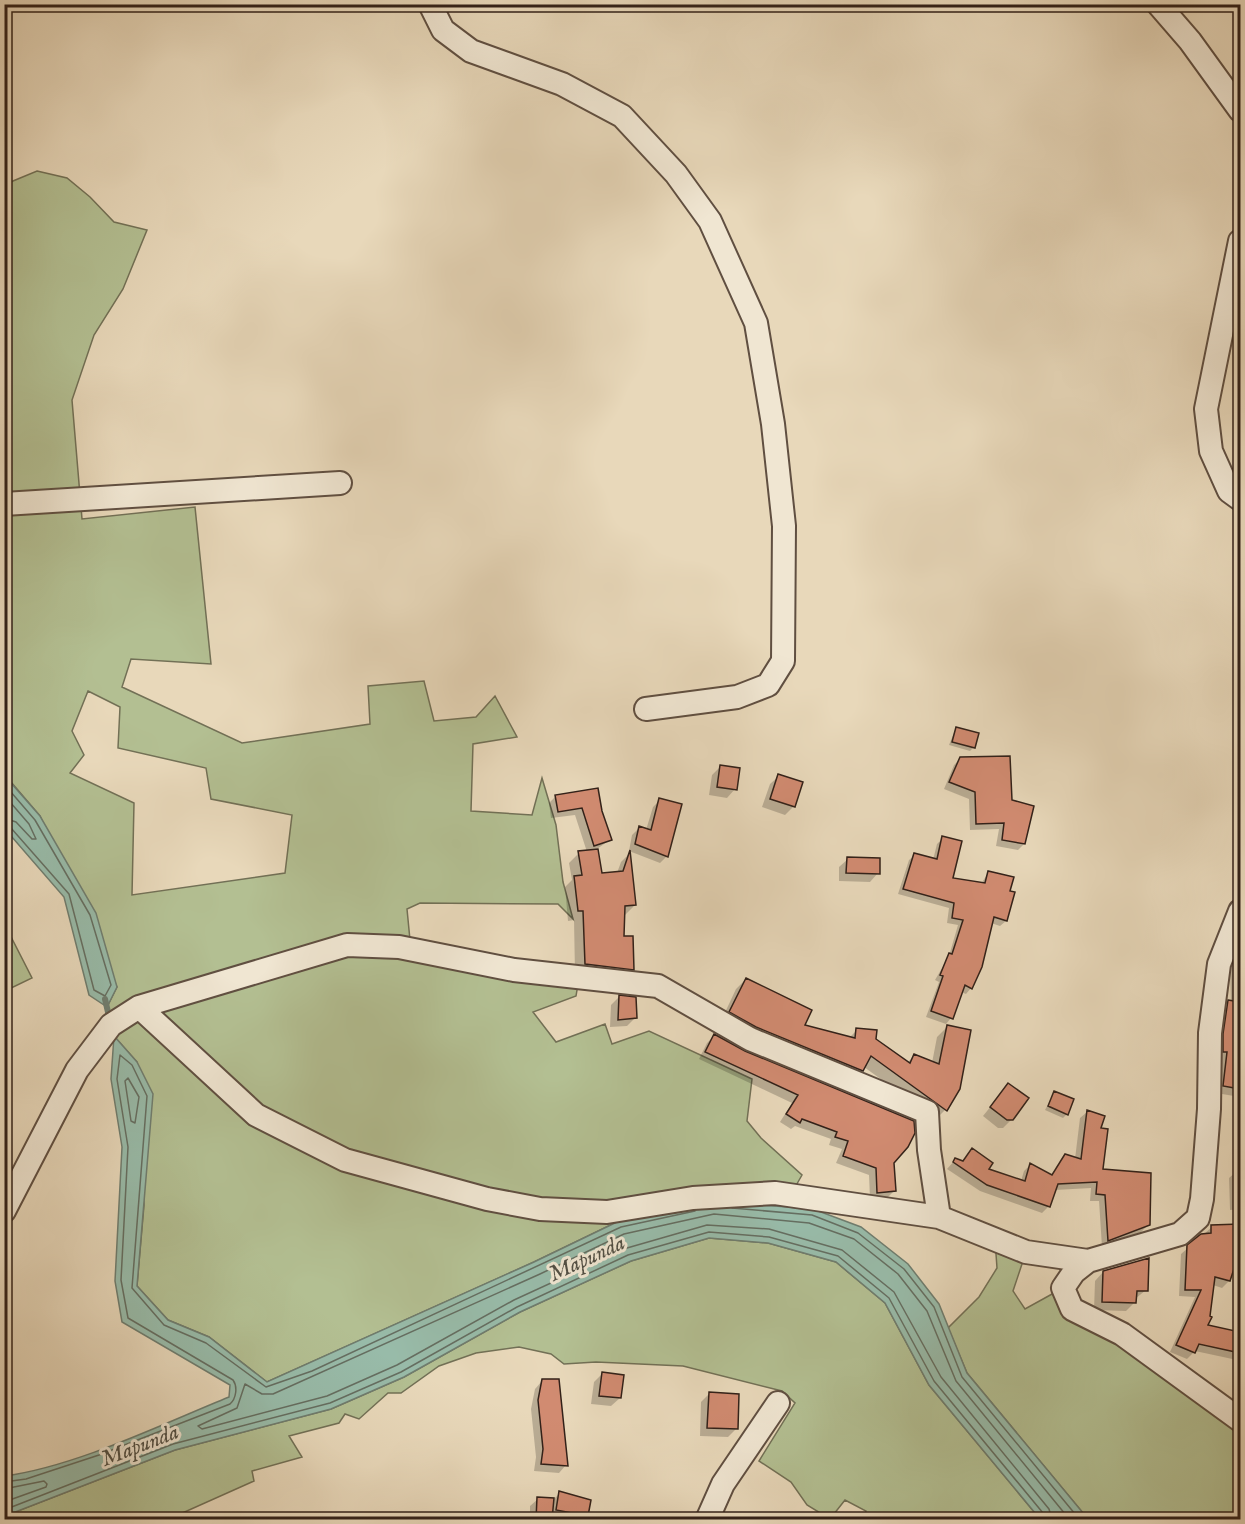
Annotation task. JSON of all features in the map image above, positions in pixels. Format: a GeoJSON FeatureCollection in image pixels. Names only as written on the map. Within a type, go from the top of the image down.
{"type":"FeatureCollection","features":[{"type":"Feature","properties":{"kind":"street"},"geometry":{"type":"LineString","coordinates":[[430,4],[443,30],[471,51],[562,84],[622,116],[676,174],[710,221],[756,323],[773,423],[784,526],[783,661],[768,685],[738,697],[646,710]]}},
{"type":"Feature","properties":{"kind":"street"},"geometry":{"type":"LineString","coordinates":[[1158,4],[1190,42],[1240,110]]}},
{"type":"Feature","properties":{"kind":"street"},"geometry":{"type":"LineString","coordinates":[[1240,241],[1206,409],[1211,451],[1229,491],[1240,499]]}},
{"type":"Feature","properties":{"kind":"street"},"geometry":{"type":"LineString","coordinates":[[4,504],[340,483]]}},
{"type":"Feature","properties":{"kind":"street"},"geometry":{"type":"LineString","coordinates":[[1240,910],[1219,964],[1210,1033],[1209,1109],[1202,1199],[1198,1218],[1180,1234],[1088,1261],[1074,1272],[1063,1288],[1072,1309],[1122,1334],[1240,1420]]}},
{"type":"Feature","properties":{"kind":"street"},"geometry":{"type":"LineString","coordinates":[[4,1211],[76,1070],[111,1025],[139,1007],[347,945],[399,947],[514,970],[658,986],[750,1039],[927,1112],[929,1150],[939,1217]]}},
{"type":"Feature","properties":{"kind":"street"},"geometry":{"type":"LineString","coordinates":[[139,1007],[256,1115],[345,1160],[487,1199],[540,1209],[607,1212],[693,1198],[775,1193],[939,1217],[1026,1252],[1088,1261]]}},
{"type":"Feature","properties":{"kind":"street"},"geometry":{"type":"LineString","coordinates":[[707,1520],[723,1484],[778,1402]]}},
{"type":"Feature","properties":{"kind":"shaded area"},"geometry":{"type":"Polygon","coordinates":[[[37,171],[67,178],[90,197],[114,222],[147,230],[123,289],[94,335],[72,400],[82,519],[195,507],[211,664],[131,659],[122,687],[242,743],[370,724],[368,686],[424,681],[434,721],[476,717],[495,696],[517,737],[473,744],[471,811],[532,815],[542,778],[556,825],[563,882],[573,919],[558,904],[420,903],[407,909],[410,940],[579,978],[576,996],[533,1012],[556,1042],[605,1024],[612,1044],[649,1031],[752,1079],[747,1121],[761,1138],[802,1175],[790,1196],[775,1206],[713,1201],[619,1221],[534,1262],[267,1382],[209,1337],[168,1320],[137,1286],[144,1205],[137,1062],[114,1036],[107,1007],[117,987],[40,816],[5,775],[4,188],[13,181],[37,171]],[[88,691],[72,731],[84,755],[70,773],[134,803],[132,895],[285,873],[292,815],[211,799],[206,768],[118,748],[120,707],[88,691]]]}},
{"type":"Feature","properties":{"kind":"shaded area"},"geometry":{"type":"Polygon","coordinates":[[[5,925],[32,978],[4,991],[5,925]]]}},
{"type":"Feature","properties":{"kind":"shaded area"},"geometry":{"type":"Polygon","coordinates":[[[709,1238],[768,1243],[836,1262],[885,1303],[929,1385],[1040,1519],[862,1519],[866,1511],[845,1500],[830,1519],[807,1505],[791,1482],[759,1461],[795,1403],[782,1391],[683,1366],[596,1362],[564,1364],[551,1354],[519,1347],[476,1353],[439,1366],[401,1393],[388,1393],[359,1419],[345,1414],[339,1423],[289,1436],[302,1457],[252,1471],[254,1481],[169,1519],[111,1520],[109,1517],[104,1520],[5,1520],[5,1516],[175,1450],[331,1409],[404,1377],[520,1312],[631,1261],[709,1238]]]}},
{"type":"Feature","properties":{"kind":"shaded area"},"geometry":{"type":"Polygon","coordinates":[[[995,1240],[1026,1252],[1013,1291],[1025,1309],[1063,1288],[1240,1420],[1240,1519],[1088,1519],[967,1373],[948,1328],[979,1297],[997,1268],[995,1240]]]}},
{"type":"Feature","properties":{"kind":"water"},"geometry":{"type":"Polygon","coordinates":[[[4,775],[40,816],[96,913],[117,987],[107,1007],[89,995],[64,897],[5,829],[4,775]]]}},
{"type":"Feature","properties":{"kind":"water","name":"Mapunda"},"geometry":{"type":"Polygon","coordinates":[[[114,1036],[137,1062],[153,1094],[137,1286],[168,1320],[209,1337],[267,1382],[534,1262],[619,1221],[713,1201],[813,1209],[861,1227],[908,1264],[939,1304],[967,1373],[1088,1519],[1040,1519],[929,1385],[885,1303],[836,1262],[768,1243],[709,1238],[631,1261],[520,1312],[404,1377],[331,1409],[175,1450],[5,1516],[5,1476],[32,1471],[89,1454],[229,1397],[230,1385],[122,1322],[115,1281],[122,1147],[111,1079],[114,1036]]]}},
{"type":"Feature","properties":{"kind":"building"},"geometry":{"type":"Polygon","coordinates":[[[956,727],[979,733],[975,748],[952,742],[956,727]]]}},
{"type":"Feature","properties":{"kind":"building"},"geometry":{"type":"Polygon","coordinates":[[[1010,756],[1012,800],[1034,806],[1025,844],[1002,840],[1004,823],[976,824],[975,792],[949,782],[960,757],[1010,756]]]}},
{"type":"Feature","properties":{"kind":"building"},"geometry":{"type":"Polygon","coordinates":[[[720,765],[740,768],[737,790],[717,787],[720,765]]]}},
{"type":"Feature","properties":{"kind":"building"},"geometry":{"type":"Polygon","coordinates":[[[778,774],[803,782],[795,807],[770,799],[778,774]]]}},
{"type":"Feature","properties":{"kind":"building"},"geometry":{"type":"Polygon","coordinates":[[[598,788],[602,811],[612,840],[594,846],[582,808],[558,812],[555,795],[598,788]]]}},
{"type":"Feature","properties":{"kind":"building"},"geometry":{"type":"Polygon","coordinates":[[[659,798],[682,804],[668,857],[635,844],[639,826],[651,830],[659,798]]]}},
{"type":"Feature","properties":{"kind":"building"},"geometry":{"type":"Polygon","coordinates":[[[942,836],[962,841],[953,878],[985,883],[988,871],[1014,877],[1010,891],[1015,892],[1007,921],[994,917],[982,967],[972,989],[965,985],[953,1019],[931,1011],[943,976],[940,975],[949,953],[952,954],[963,920],[952,918],[954,903],[903,889],[914,853],[937,859],[942,836]]]}},
{"type":"Feature","properties":{"kind":"building"},"geometry":{"type":"Polygon","coordinates":[[[598,849],[602,873],[623,871],[630,850],[636,905],[625,906],[624,936],[633,936],[634,970],[585,964],[583,911],[578,911],[574,876],[582,875],[578,851],[598,849]]]}},
{"type":"Feature","properties":{"kind":"building"},"geometry":{"type":"Polygon","coordinates":[[[847,857],[880,858],[880,874],[846,873],[847,857]]]}},
{"type":"Feature","properties":{"kind":"building"},"geometry":{"type":"Polygon","coordinates":[[[746,978],[812,1010],[805,1025],[855,1038],[856,1028],[877,1030],[876,1039],[910,1063],[914,1054],[939,1064],[947,1025],[971,1030],[960,1089],[947,1111],[871,1056],[863,1071],[756,1027],[729,1012],[746,978]]]}},
{"type":"Feature","properties":{"kind":"building"},"geometry":{"type":"Polygon","coordinates":[[[619,995],[636,997],[637,1018],[618,1020],[619,995]]]}},
{"type":"Feature","properties":{"kind":"building"},"geometry":{"type":"Polygon","coordinates":[[[1228,1000],[1240,1002],[1240,1089],[1223,1086],[1227,1052],[1223,1052],[1223,1034],[1228,1000]]]}},
{"type":"Feature","properties":{"kind":"building"},"geometry":{"type":"Polygon","coordinates":[[[714,1034],[745,1051],[914,1121],[915,1133],[908,1147],[894,1163],[896,1191],[877,1193],[876,1168],[843,1156],[848,1141],[835,1137],[837,1132],[802,1119],[800,1123],[786,1114],[798,1095],[705,1052],[714,1034]]]}},
{"type":"Feature","properties":{"kind":"building"},"geometry":{"type":"Polygon","coordinates":[[[1008,1083],[1029,1098],[1013,1120],[1007,1120],[990,1107],[1008,1083]]]}},
{"type":"Feature","properties":{"kind":"building"},"geometry":{"type":"Polygon","coordinates":[[[1054,1091],[1074,1099],[1068,1115],[1048,1106],[1054,1091]]]}},
{"type":"Feature","properties":{"kind":"building"},"geometry":{"type":"Polygon","coordinates":[[[1087,1110],[1105,1116],[1101,1128],[1108,1129],[1103,1169],[1151,1173],[1150,1225],[1108,1241],[1105,1195],[1096,1194],[1097,1182],[1058,1184],[1050,1207],[987,1185],[953,1162],[955,1158],[963,1161],[972,1148],[993,1163],[989,1169],[1025,1181],[1030,1163],[1052,1175],[1065,1154],[1081,1159],[1087,1110]]]}},
{"type":"Feature","properties":{"kind":"building"},"geometry":{"type":"Polygon","coordinates":[[[1240,1224],[1240,1250],[1230,1281],[1215,1277],[1210,1316],[1212,1317],[1208,1325],[1240,1332],[1240,1353],[1199,1344],[1195,1353],[1176,1345],[1201,1290],[1185,1290],[1187,1245],[1201,1234],[1211,1233],[1211,1225],[1240,1224]]]}},
{"type":"Feature","properties":{"kind":"building"},"geometry":{"type":"Polygon","coordinates":[[[1149,1258],[1148,1291],[1137,1291],[1136,1303],[1102,1302],[1103,1271],[1149,1258]]]}},
{"type":"Feature","properties":{"kind":"building"},"geometry":{"type":"Polygon","coordinates":[[[602,1372],[624,1375],[621,1398],[599,1396],[602,1372]]]}},
{"type":"Feature","properties":{"kind":"building"},"geometry":{"type":"Polygon","coordinates":[[[542,1379],[559,1379],[568,1466],[541,1464],[543,1449],[538,1400],[542,1379]]]}},
{"type":"Feature","properties":{"kind":"building"},"geometry":{"type":"Polygon","coordinates":[[[709,1392],[739,1394],[738,1429],[707,1428],[709,1392]]]}},
{"type":"Feature","properties":{"kind":"building"},"geometry":{"type":"Polygon","coordinates":[[[559,1491],[591,1500],[588,1516],[556,1510],[559,1491]]]}},
{"type":"Feature","properties":{"kind":"building"},"geometry":{"type":"Polygon","coordinates":[[[537,1497],[554,1498],[552,1520],[536,1520],[537,1497]]]}},
{"type":"Feature","properties":{"kind":"waterway"},"geometry":{"type":"LineString","coordinates":[[105,999],[110,1021]]}}]}
